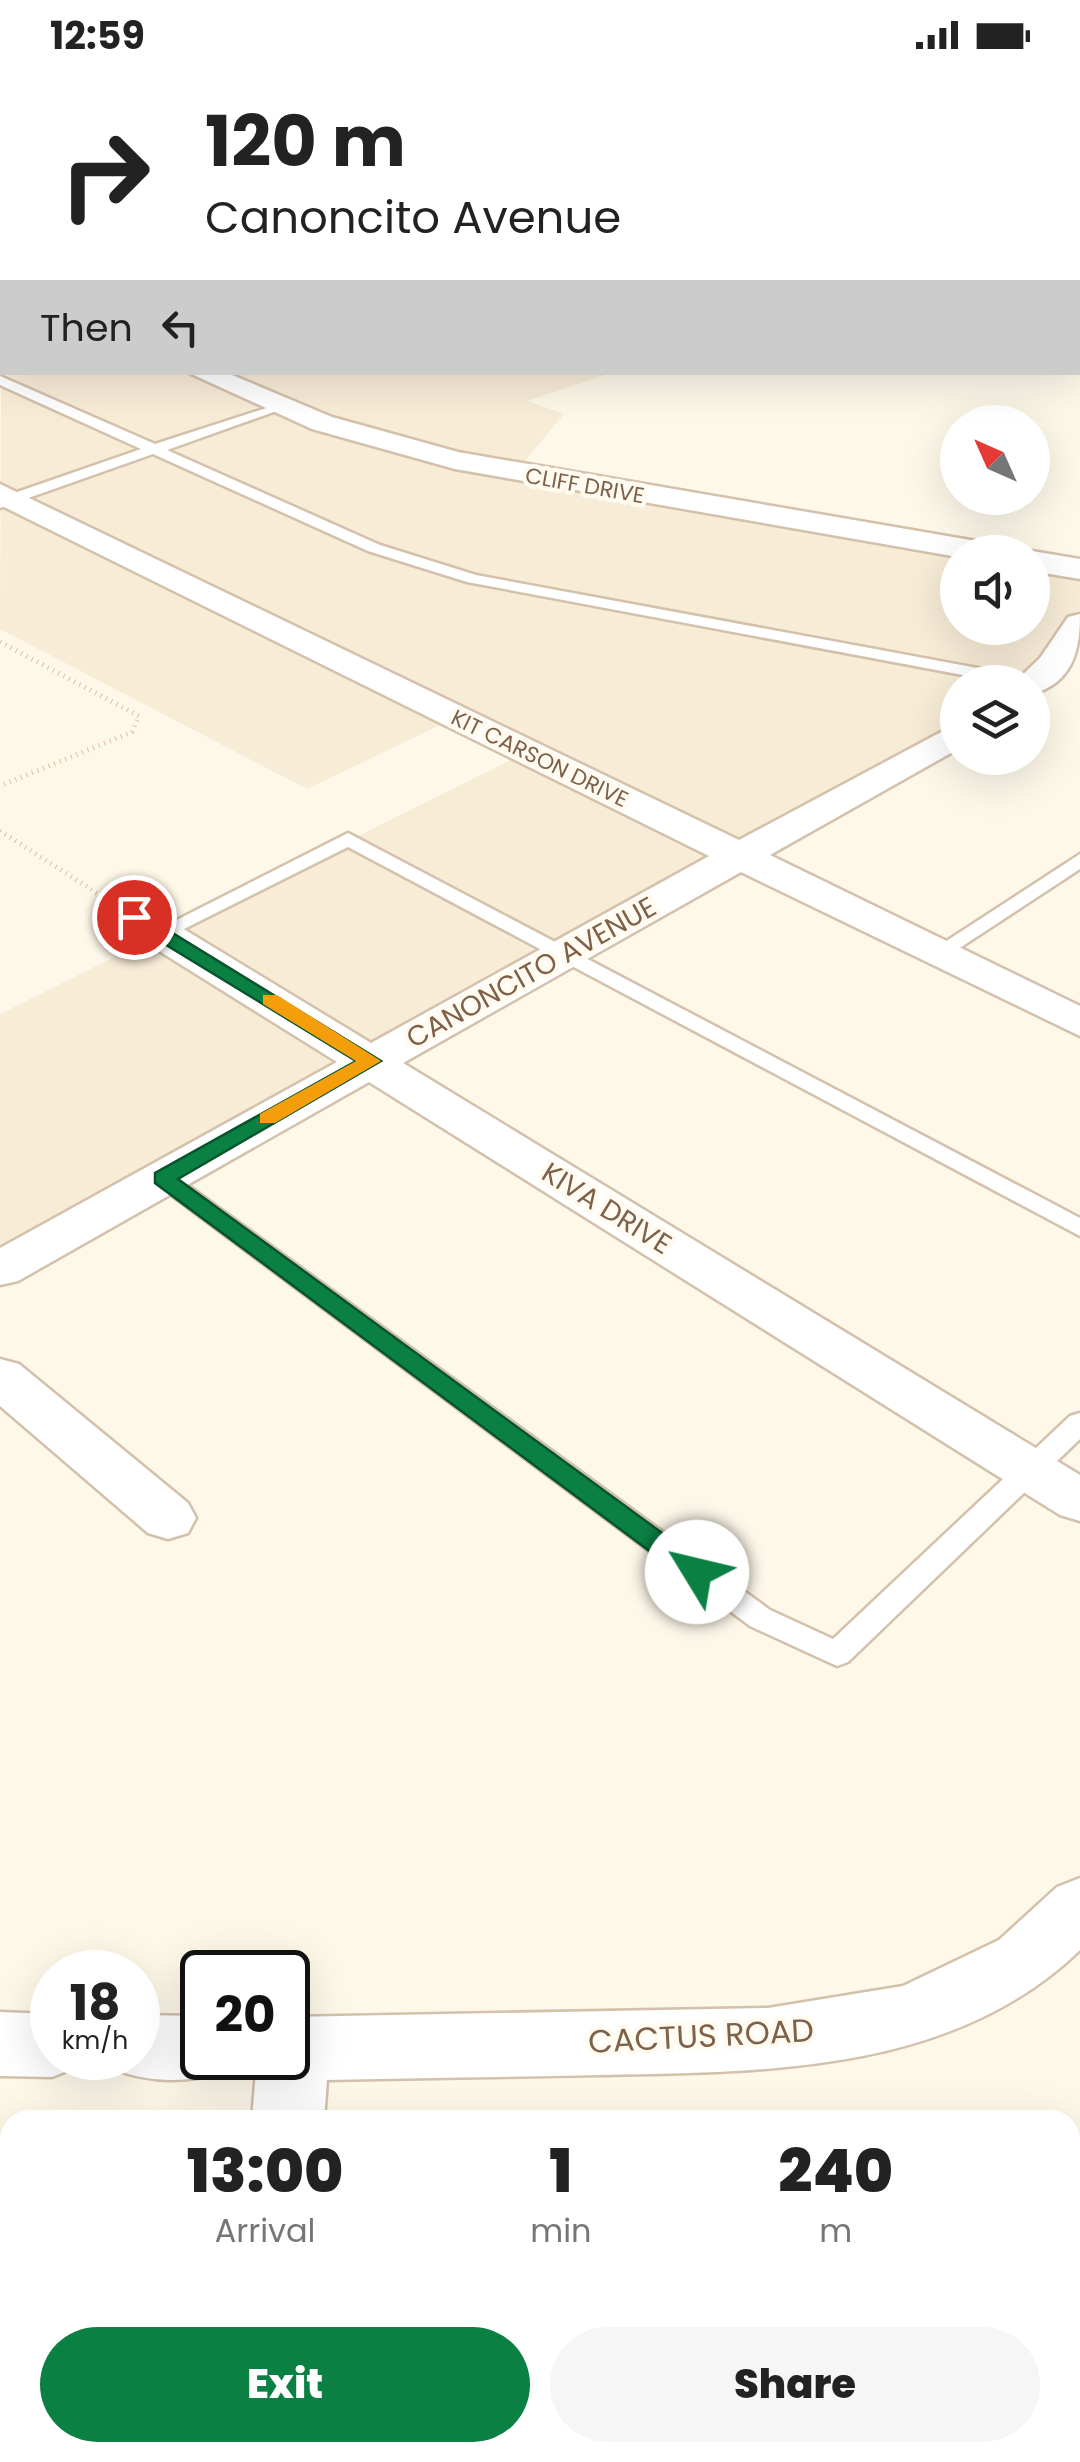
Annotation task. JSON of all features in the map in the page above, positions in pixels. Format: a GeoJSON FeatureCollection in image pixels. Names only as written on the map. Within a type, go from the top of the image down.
{"type":"FeatureCollection","features":[{"type":"Feature","properties":{"kind":"street","name":"CLIFF DRIVE"},"geometry":{"type":"LineString","coordinates":[[207,375],[367,436],[514,473],[940,545]]}},
{"type":"Feature","properties":{"kind":"street","name":"KIT CARSON DRIVE"},"geometry":{"type":"LineString","coordinates":[[4,498],[1080,1022]]}},
{"type":"Feature","properties":{"kind":"street"},"geometry":{"type":"LineString","coordinates":[[1050,564],[1080,569]]}},
{"type":"Feature","properties":{"kind":"street"},"geometry":{"type":"LineString","coordinates":[[1050,667],[1080,624]]}},
{"type":"Feature","properties":{"kind":"street","name":"CANONCITO AVENUE"},"geometry":{"type":"LineString","coordinates":[[0,1269],[564,952],[743,858],[940,744]]}},
{"type":"Feature","properties":{"kind":"street","name":"KIVA DRIVE"},"geometry":{"type":"LineString","coordinates":[[147,925],[1080,1501]]}},
{"type":"Feature","properties":{"kind":"street"},"geometry":{"type":"LineString","coordinates":[[0,1378],[168,1518]]}},
{"type":"Feature","properties":{"kind":"street","name":"CACTUS ROAD"},"geometry":{"type":"LineString","coordinates":[[310,2049],[768,2040],[912,2016],[1024,1961],[1080,1908]]}},
{"type":"Feature","properties":{"kind":"street"},"geometry":{"type":"LineString","coordinates":[[0,2044],[30,2045]]}},
{"type":"Feature","properties":{"kind":"street"},"geometry":{"type":"LineString","coordinates":[[288,2110],[289,2080]]}},
{"type":"Feature","properties":{"kind":"lane"},"geometry":{"type":"LineString","coordinates":[[0,380],[374,548],[472,579],[940,666]]}},
{"type":"Feature","properties":{"kind":"lane"},"geometry":{"type":"LineString","coordinates":[[4,498],[280,406]]}},
{"type":"Feature","properties":{"kind":"lane"},"geometry":{"type":"LineString","coordinates":[[147,925],[348,840],[1080,1228]]}},
{"type":"Feature","properties":{"kind":"lane"},"geometry":{"type":"LineString","coordinates":[[939,953],[1080,860]]}},
{"type":"Feature","properties":{"kind":"lane"},"geometry":{"type":"LineString","coordinates":[[163,1178],[760,1618],[837,1654],[1028,1468],[1080,1423]]}},
{"type":"Feature","properties":{"kind":"path"},"geometry":{"type":"LineString","coordinates":[[0,642],[139,716],[132,732],[0,786]]}},
{"type":"Feature","properties":{"kind":"path"},"geometry":{"type":"LineString","coordinates":[[0,830],[147,925]]}},
{"type":"Feature","properties":{"kind":"shaded area"},"geometry":{"type":"Polygon","coordinates":[[[1,375],[606,375],[527,401],[564,414],[515,473],[940,545],[940,645],[1050,645],[1050,564],[1080,569],[1080,624],[1050,668],[940,665],[940,744],[0,1279],[0,1014],[527,752],[457,717],[307,789],[0,629],[1,375]]]}},
{"type":"Feature","properties":{"kind":"slow traffic"},"geometry":{"type":"LineString","coordinates":[[268,1119],[371,1061],[270,1000]]}},
{"type":"Feature","properties":{"kind":"route"},"geometry":{"type":"LineString","coordinates":[[134,917],[371,1061],[163,1178],[697,1572]]}}]}
